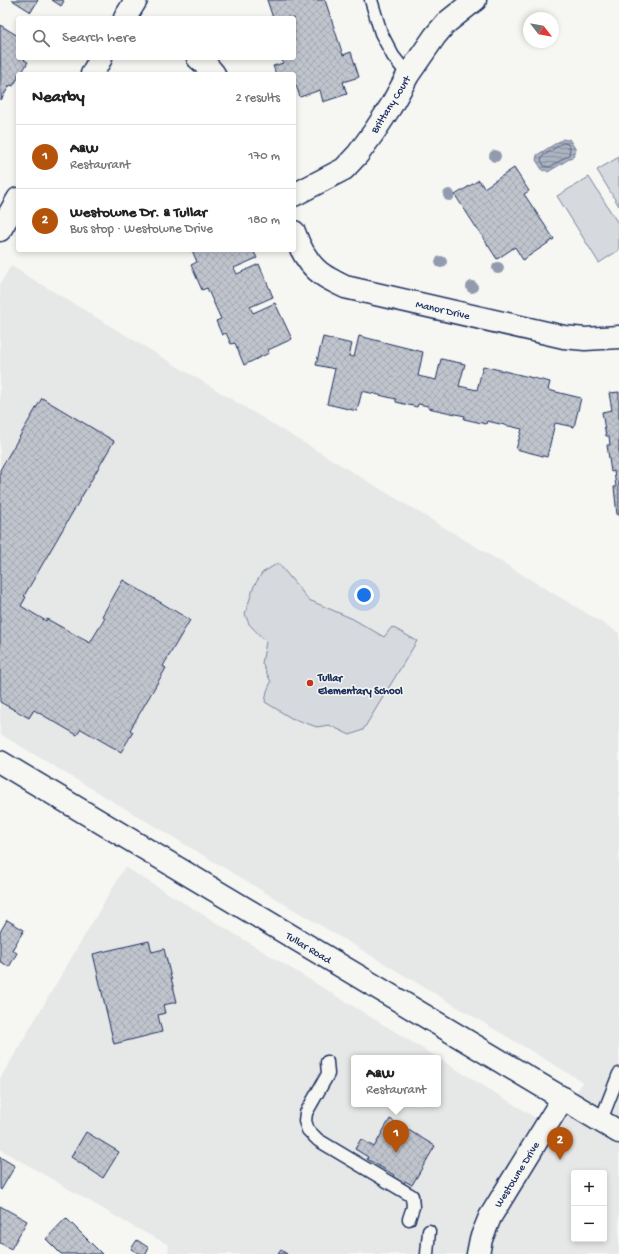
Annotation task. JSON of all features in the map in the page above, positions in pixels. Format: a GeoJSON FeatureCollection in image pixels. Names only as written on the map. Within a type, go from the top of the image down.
{"type":"FeatureCollection","features":[{"type":"Feature","properties":{"kind":"street","name":"Brittany Court"},"geometry":{"type":"LineString","coordinates":[[296,194],[344,169],[378,125],[408,75],[435,36],[446,23],[475,0]]}},
{"type":"Feature","properties":{"kind":"street"},"geometry":{"type":"LineString","coordinates":[[93,72],[100,60]]}},
{"type":"Feature","properties":{"kind":"street"},"geometry":{"type":"LineString","coordinates":[[200,60],[212,72]]}},
{"type":"Feature","properties":{"kind":"street"},"geometry":{"type":"LineString","coordinates":[[0,230],[16,202]]}},
{"type":"Feature","properties":{"kind":"street","name":"Manor Drive"},"geometry":{"type":"LineString","coordinates":[[296,237],[301,250],[310,264],[323,275],[345,287],[564,337],[585,339],[619,337]]}},
{"type":"Feature","properties":{"kind":"street","name":"Tullar Road"},"geometry":{"type":"LineString","coordinates":[[0,762],[619,1132]]}},
{"type":"Feature","properties":{"kind":"street","name":"Westowne Drive"},"geometry":{"type":"LineString","coordinates":[[478,1254],[481,1239],[490,1217],[563,1098]]}},
{"type":"Feature","properties":{"kind":"lane"},"geometry":{"type":"LineString","coordinates":[[370,0],[382,33],[394,56],[408,75]]}},
{"type":"Feature","properties":{"kind":"lane"},"geometry":{"type":"LineString","coordinates":[[328,1062],[328,1074],[306,1112],[305,1121],[308,1130],[318,1140],[412,1196],[414,1208],[409,1219]]}},
{"type":"Feature","properties":{"kind":"lane"},"geometry":{"type":"LineString","coordinates":[[601,1120],[619,1074]]}},
{"type":"Feature","properties":{"kind":"lane"},"geometry":{"type":"LineString","coordinates":[[427,1254],[429,1231]]}},
{"type":"Feature","properties":{"kind":"shaded area"},"geometry":{"type":"Polygon","coordinates":[[[619,157],[619,206],[597,170],[619,157]]]}},
{"type":"Feature","properties":{"kind":"shaded area"},"geometry":{"type":"Polygon","coordinates":[[[589,177],[619,225],[619,250],[599,263],[557,196],[589,177]]]}},
{"type":"Feature","properties":{"kind":"shaded area","name":"Tullar Elementary School"},"geometry":{"type":"Polygon","coordinates":[[[11,266],[619,633],[619,1254],[168,1254],[169,1245],[134,1227],[0,1149],[0,1079],[125,867],[433,1055],[351,1055],[351,1107],[441,1107],[441,1060],[554,1129],[583,1082],[0,734],[0,284],[11,266]]]}},
{"type":"Feature","properties":{"kind":"shaded area"},"geometry":{"type":"Polygon","coordinates":[[[278,563],[309,600],[353,619],[384,637],[392,627],[417,641],[363,730],[350,735],[329,725],[317,727],[291,718],[265,702],[267,691],[271,682],[262,663],[266,642],[249,624],[245,614],[254,586],[262,573],[278,563]]]}},
{"type":"Feature","properties":{"kind":"water"},"geometry":{"type":"Polygon","coordinates":[[[563,139],[569,139],[576,150],[573,154],[574,156],[548,172],[545,170],[543,171],[536,160],[537,155],[563,139]]]}},
{"type":"Feature","properties":{"kind":"building"},"geometry":{"type":"Polygon","coordinates":[[[12,0],[38,0],[31,12],[12,0]]]}},
{"type":"Feature","properties":{"kind":"building"},"geometry":{"type":"Polygon","coordinates":[[[52,0],[62,0],[64,1],[61,6],[52,0]]]}},
{"type":"Feature","properties":{"kind":"building"},"geometry":{"type":"Polygon","coordinates":[[[267,0],[325,0],[343,55],[351,52],[359,77],[343,82],[347,94],[323,102],[320,90],[300,97],[296,85],[296,72],[275,72],[273,66],[283,63],[282,60],[296,60],[296,16],[272,16],[267,0]]]}},
{"type":"Feature","properties":{"kind":"building"},"geometry":{"type":"Polygon","coordinates":[[[0,25],[16,35],[16,60],[24,60],[28,62],[22,72],[16,72],[16,81],[13,86],[10,85],[1,100],[0,25]]]}},
{"type":"Feature","properties":{"kind":"building"},"geometry":{"type":"Polygon","coordinates":[[[514,168],[529,191],[524,194],[554,239],[523,260],[515,247],[497,259],[455,195],[479,180],[484,188],[514,168]]]}},
{"type":"Feature","properties":{"kind":"building"},"geometry":{"type":"Polygon","coordinates":[[[193,252],[254,252],[257,258],[234,268],[237,274],[259,264],[273,297],[250,307],[253,313],[275,303],[292,339],[268,350],[269,353],[244,365],[235,343],[231,344],[226,333],[222,335],[216,321],[221,319],[207,288],[202,290],[191,265],[197,262],[193,252]]]}},
{"type":"Feature","properties":{"kind":"building"},"geometry":{"type":"Polygon","coordinates":[[[359,336],[423,352],[418,376],[436,380],[441,359],[465,364],[459,386],[477,390],[483,366],[550,382],[548,390],[581,398],[574,427],[555,423],[547,457],[516,449],[522,429],[487,421],[486,424],[464,419],[465,416],[428,408],[428,406],[418,404],[417,407],[396,402],[396,399],[362,391],[357,411],[327,404],[335,369],[316,365],[323,337],[352,344],[349,356],[354,357],[359,336]]]}},
{"type":"Feature","properties":{"kind":"building"},"geometry":{"type":"Polygon","coordinates":[[[619,392],[619,515],[617,515],[614,471],[611,472],[607,445],[610,445],[609,436],[606,436],[602,412],[612,410],[609,393],[619,392]]]}},
{"type":"Feature","properties":{"kind":"building"},"geometry":{"type":"Polygon","coordinates":[[[42,398],[114,441],[24,596],[26,597],[21,606],[46,621],[47,619],[90,643],[105,618],[102,616],[123,580],[190,620],[163,666],[166,668],[130,730],[133,732],[121,752],[81,729],[77,735],[34,710],[29,718],[0,702],[0,470],[42,398]]]}},
{"type":"Feature","properties":{"kind":"building"},"geometry":{"type":"Polygon","coordinates":[[[7,920],[24,930],[12,950],[17,953],[9,967],[0,961],[0,932],[7,920]]]}},
{"type":"Feature","properties":{"kind":"building"},"geometry":{"type":"Polygon","coordinates":[[[149,941],[152,952],[164,949],[177,1002],[163,1005],[165,1013],[158,1015],[162,1032],[114,1044],[93,954],[149,941]]]}},
{"type":"Feature","properties":{"kind":"building"},"geometry":{"type":"Polygon","coordinates":[[[390,1119],[435,1146],[412,1185],[405,1181],[402,1188],[391,1181],[394,1175],[367,1159],[368,1157],[355,1149],[361,1139],[374,1147],[390,1119]]]}},
{"type":"Feature","properties":{"kind":"building"},"geometry":{"type":"Polygon","coordinates":[[[86,1132],[119,1152],[103,1178],[71,1157],[86,1132]]]}},
{"type":"Feature","properties":{"kind":"building"},"geometry":{"type":"Polygon","coordinates":[[[0,1157],[15,1166],[1,1190],[0,1189],[0,1157]]]}},
{"type":"Feature","properties":{"kind":"building"},"geometry":{"type":"Polygon","coordinates":[[[0,1206],[27,1221],[11,1249],[0,1243],[0,1206]]]}},
{"type":"Feature","properties":{"kind":"building"},"geometry":{"type":"Polygon","coordinates":[[[66,1218],[102,1254],[61,1254],[46,1239],[66,1218]]]}},
{"type":"Feature","properties":{"kind":"building"},"geometry":{"type":"Polygon","coordinates":[[[137,1240],[149,1248],[146,1254],[140,1254],[131,1249],[137,1240]]]}},
{"type":"Feature","properties":{"kind":"building"},"geometry":{"type":"Polygon","coordinates":[[[281,1250],[287,1254],[278,1254],[281,1250]]]}},
{"type":"Feature","properties":{"kind":"place","name":"Tullar Elementary School"},"geometry":{"type":"Point","coordinates":[310,683]}},
{"type":"Feature","properties":{"kind":"place","name":"A&W"},"geometry":{"type":"Point","coordinates":[396,1153]}},
{"type":"Feature","properties":{"kind":"place","name":"Westowne Dr. & Tullar"},"geometry":{"type":"Point","coordinates":[560,1160]}}]}
